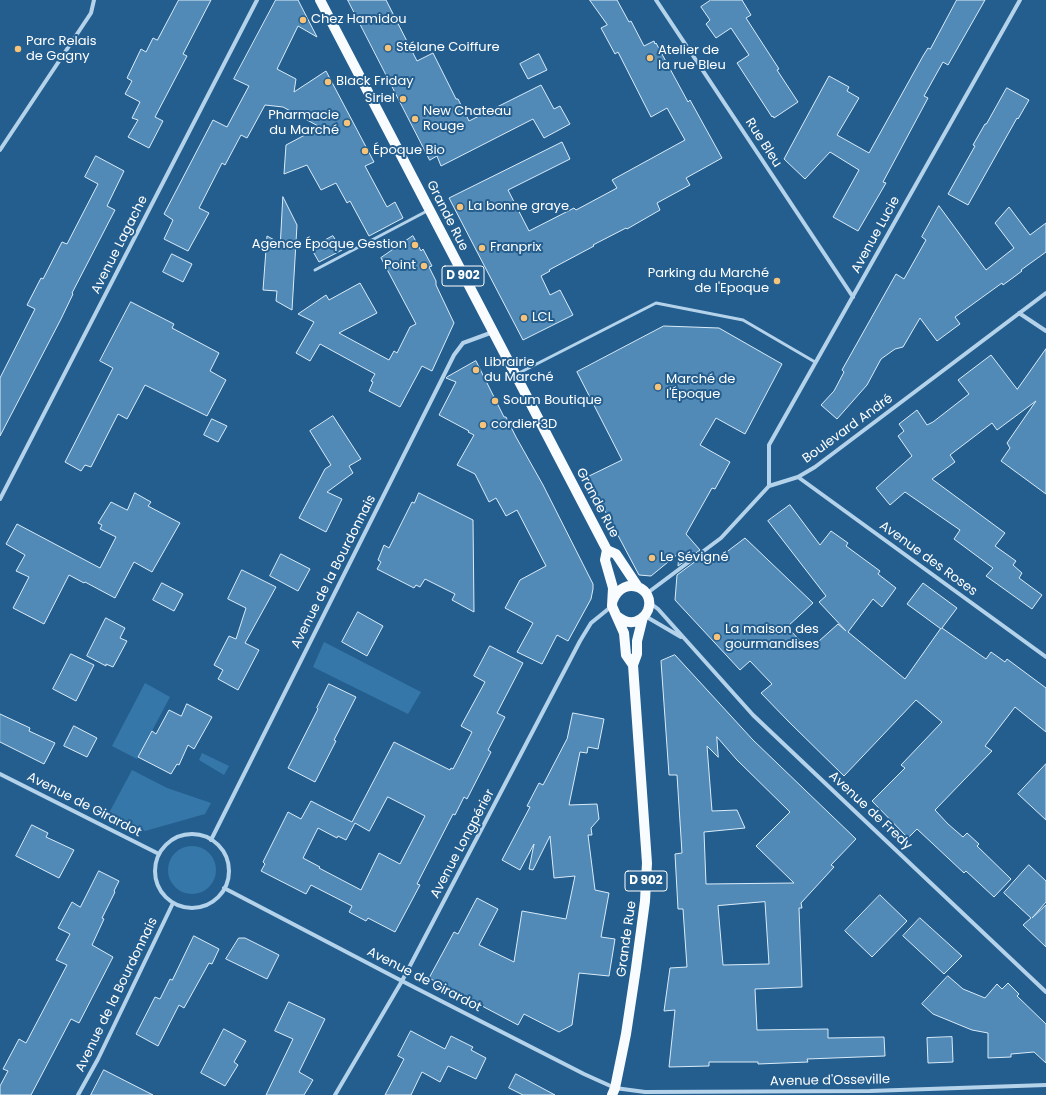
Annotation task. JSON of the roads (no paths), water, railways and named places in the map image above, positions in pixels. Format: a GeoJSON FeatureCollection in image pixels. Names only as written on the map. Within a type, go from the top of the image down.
{"type":"FeatureCollection","features":[{"type":"Feature","properties":{"kind":"main road","name":"Grande Rue"},"geometry":{"type":"LineString","coordinates":[[320,0],[607,550],[606,560],[613,588],[614,612],[624,633],[626,655],[633,665]]}},
{"type":"Feature","properties":{"kind":"main road","name":"Grande Rue"},"geometry":{"type":"LineString","coordinates":[[607,550],[616,554],[638,587],[648,598],[649,608],[644,616],[637,641],[637,654],[633,665],[647,856],[645,901],[626,1034],[613,1091]]}},
{"type":"Feature","properties":{"kind":"main road"},"geometry":{"type":"LineString","coordinates":[[613,603],[615,594],[620,589],[632,585],[638,587]]}},
{"type":"Feature","properties":{"kind":"main road"},"geometry":{"type":"LineString","coordinates":[[617,616],[627,622],[639,621],[644,616]]}},
{"type":"Feature","properties":{"kind":"street"},"geometry":{"type":"LineString","coordinates":[[0,150],[91,13],[94,0]]}},
{"type":"Feature","properties":{"kind":"street","name":"Avenue Lagache"},"geometry":{"type":"LineString","coordinates":[[0,499],[257,0]]}},
{"type":"Feature","properties":{"kind":"street","name":"Rue Bleu"},"geometry":{"type":"LineString","coordinates":[[656,0],[853,297]]}},
{"type":"Feature","properties":{"kind":"street","name":"Avenue Lucie"},"geometry":{"type":"LineString","coordinates":[[769,486],[770,445],[815,362],[1020,0]]}},
{"type":"Feature","properties":{"kind":"street","name":"Boulevard André"},"geometry":{"type":"LineString","coordinates":[[769,486],[798,477],[815,467],[1046,293]]}},
{"type":"Feature","properties":{"kind":"street"},"geometry":{"type":"LineString","coordinates":[[1019,312],[1046,331]]}},
{"type":"Feature","properties":{"kind":"street","name":"Avenue de la Bourdonnais"},"geometry":{"type":"LineString","coordinates":[[211,840],[454,355],[464,343],[493,332]]}},
{"type":"Feature","properties":{"kind":"street","name":"Avenue des Roses"},"geometry":{"type":"LineString","coordinates":[[798,477],[1046,657]]}},
{"type":"Feature","properties":{"kind":"street"},"geometry":{"type":"LineString","coordinates":[[648,598],[721,538],[769,486]]}},
{"type":"Feature","properties":{"kind":"street","name":"Avenue de Fredy"},"geometry":{"type":"LineString","coordinates":[[648,598],[753,715],[1046,992]]}},
{"type":"Feature","properties":{"kind":"street","name":"Avenue Longpérier"},"geometry":{"type":"LineString","coordinates":[[335,1095],[402,981],[580,641],[591,623],[613,603]]}},
{"type":"Feature","properties":{"kind":"street","name":"Avenue de Fredy"},"geometry":{"type":"LineString","coordinates":[[644,616],[685,639]]}},
{"type":"Feature","properties":{"kind":"street","name":"Avenue de Girardot"},"geometry":{"type":"LineString","coordinates":[[0,774],[159,854]]}},
{"type":"Feature","properties":{"kind":"street"},"geometry":{"type":"LineString","coordinates":[[188,834],[200,835],[211,840],[220,847],[225,856],[228,867],[228,878],[224,888],[217,898],[207,905],[196,908],[184,908],[173,903],[164,896],[158,887],[155,876],[155,864],[159,854],[167,844],[176,838],[188,834]]}},
{"type":"Feature","properties":{"kind":"street","name":"Avenue de Girardot"},"geometry":{"type":"LineString","coordinates":[[224,888],[584,1074],[613,1091]]}},
{"type":"Feature","properties":{"kind":"street","name":"Avenue de la Bourdonnais"},"geometry":{"type":"LineString","coordinates":[[78,1095],[98,1059],[173,903]]}},
{"type":"Feature","properties":{"kind":"street","name":"Avenue d'Osseville"},"geometry":{"type":"LineString","coordinates":[[613,1091],[870,1093],[1046,1085]]}},
{"type":"Feature","properties":{"kind":"lane"},"geometry":{"type":"LineString","coordinates":[[315,270],[429,210]]}},
{"type":"Feature","properties":{"kind":"lane"},"geometry":{"type":"LineString","coordinates":[[515,375],[656,303],[743,320],[815,362]]}},
{"type":"Feature","properties":{"kind":"place","name":"Chez Hamidou"},"geometry":{"type":"Point","coordinates":[303,20]}},
{"type":"Feature","properties":{"kind":"place","name":"Stélane Coiffure"},"geometry":{"type":"Point","coordinates":[388,48]}},
{"type":"Feature","properties":{"kind":"place","name":"Parc Relais de Gagny"},"geometry":{"type":"Point","coordinates":[18,49]}},
{"type":"Feature","properties":{"kind":"place","name":"Atelier de la rue Bleu"},"geometry":{"type":"Point","coordinates":[650,58]}},
{"type":"Feature","properties":{"kind":"place","name":"Black Friday"},"geometry":{"type":"Point","coordinates":[328,82]}},
{"type":"Feature","properties":{"kind":"place","name":"Siriel"},"geometry":{"type":"Point","coordinates":[403,99]}},
{"type":"Feature","properties":{"kind":"place","name":"New Chateau Rouge"},"geometry":{"type":"Point","coordinates":[415,119]}},
{"type":"Feature","properties":{"kind":"place","name":"Pharmacie du Marché"},"geometry":{"type":"Point","coordinates":[347,123]}},
{"type":"Feature","properties":{"kind":"place","name":"Époque Bio"},"geometry":{"type":"Point","coordinates":[365,151]}},
{"type":"Feature","properties":{"kind":"place","name":"La bonne graye"},"geometry":{"type":"Point","coordinates":[460,207]}},
{"type":"Feature","properties":{"kind":"place","name":"Agence Époque Gestion"},"geometry":{"type":"Point","coordinates":[415,245]}},
{"type":"Feature","properties":{"kind":"place","name":"Franprix"},"geometry":{"type":"Point","coordinates":[482,248]}},
{"type":"Feature","properties":{"kind":"place","name":"Point"},"geometry":{"type":"Point","coordinates":[424,266]}},
{"type":"Feature","properties":{"kind":"place","name":"Parking du Marché de l'Epoque"},"geometry":{"type":"Point","coordinates":[777,281]}},
{"type":"Feature","properties":{"kind":"place","name":"LCL"},"geometry":{"type":"Point","coordinates":[524,318]}},
{"type":"Feature","properties":{"kind":"place","name":"Librairie du Marché"},"geometry":{"type":"Point","coordinates":[476,370]}},
{"type":"Feature","properties":{"kind":"place","name":"Marché de l'Époque"},"geometry":{"type":"Point","coordinates":[658,387]}},
{"type":"Feature","properties":{"kind":"place","name":"Soum Boutique"},"geometry":{"type":"Point","coordinates":[495,401]}},
{"type":"Feature","properties":{"kind":"place","name":"cordier 3D"},"geometry":{"type":"Point","coordinates":[483,425]}},
{"type":"Feature","properties":{"kind":"place","name":"Le Sévigné"},"geometry":{"type":"Point","coordinates":[652,558]}},
{"type":"Feature","properties":{"kind":"place","name":"La maison des gourmandises"},"geometry":{"type":"Point","coordinates":[717,637]}}]}
